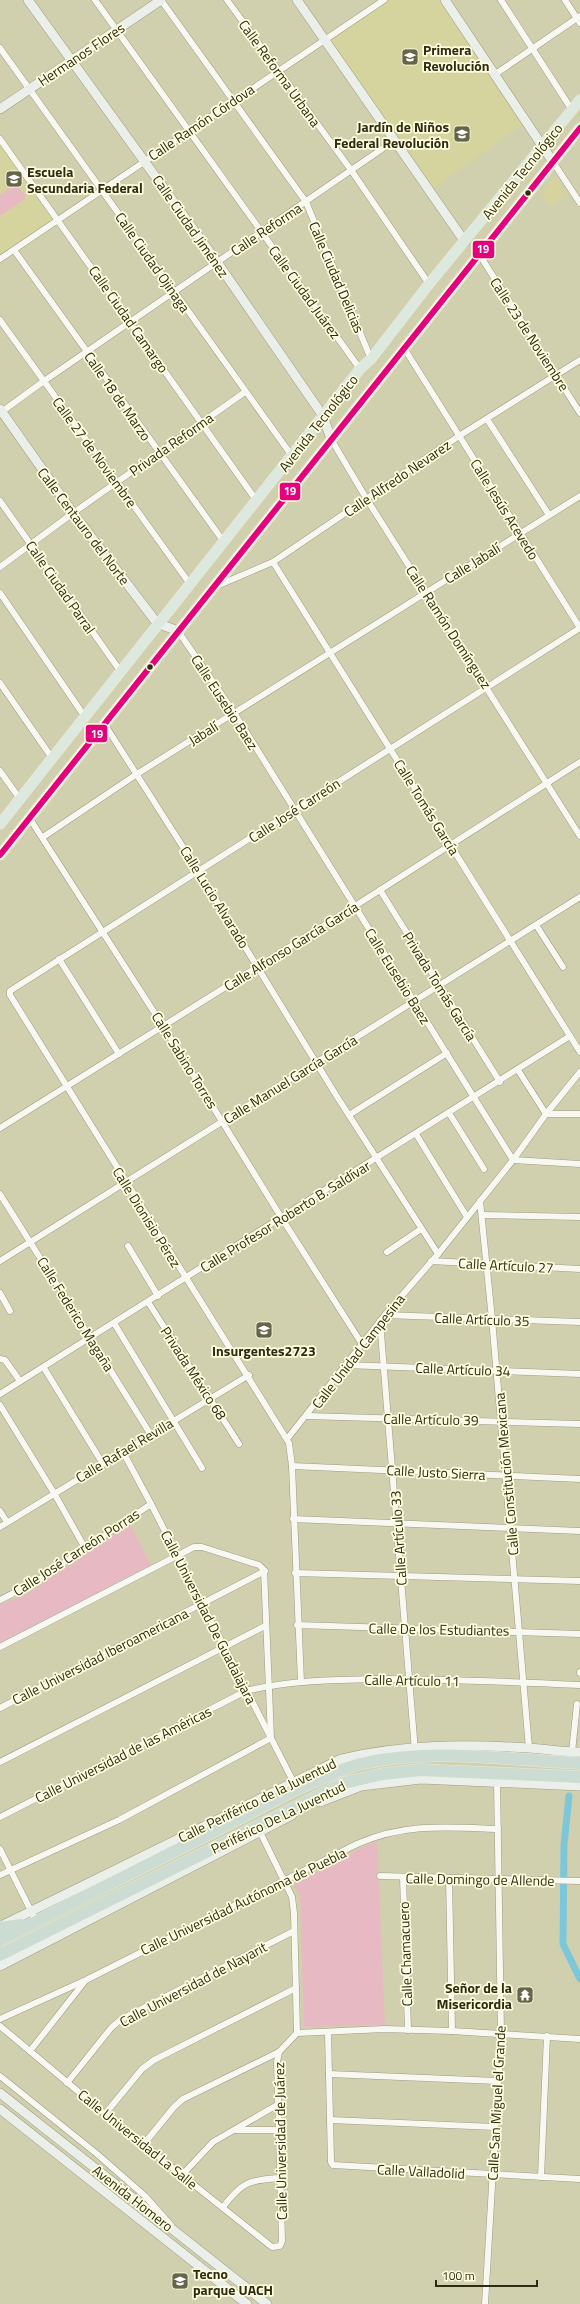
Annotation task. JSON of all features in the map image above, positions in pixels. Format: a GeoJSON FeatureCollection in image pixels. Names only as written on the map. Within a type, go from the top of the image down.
{"type":"FeatureCollection","features":[{"type":"Feature","properties":{"kind":"highway","name":"Periférico De La Juventud"},"geometry":{"type":"LineString","coordinates":[[0,1940],[33,1919],[342,1769],[415,1752],[580,1763]]}},
{"type":"Feature","properties":{"kind":"highway","name":"Periférico De La Juventud"},"geometry":{"type":"LineString","coordinates":[[0,1956],[344,1783],[382,1774],[420,1770],[580,1777]]}},
{"type":"Feature","properties":{"kind":"highway"},"geometry":{"type":"LineString","coordinates":[[443,1770],[477,1780]]}},
{"type":"Feature","properties":{"kind":"highway"},"geometry":{"type":"LineString","coordinates":[[256,1810],[288,1784]]}},
{"type":"Feature","properties":{"kind":"highway"},"geometry":{"type":"LineString","coordinates":[[118,1906],[127,1892]]}},
{"type":"Feature","properties":{"kind":"highway"},"geometry":{"type":"LineString","coordinates":[[0,1928],[33,1919]]}},
{"type":"Feature","properties":{"kind":"main road","name":"Calle Ciudad Jiménez"},"geometry":{"type":"LineString","coordinates":[[28,0],[217,262],[323,416]]}},
{"type":"Feature","properties":{"kind":"main road","name":"Hermanos Flores"},"geometry":{"type":"LineString","coordinates":[[0,109],[161,0]]}},
{"type":"Feature","properties":{"kind":"main road"},"geometry":{"type":"LineString","coordinates":[[297,0],[465,242]]}},
{"type":"Feature","properties":{"kind":"main road"},"geometry":{"type":"LineString","coordinates":[[444,0],[553,162]]}},
{"type":"Feature","properties":{"kind":"main road","name":"Avenida Tecnológico"},"geometry":{"type":"LineString","coordinates":[[0,824],[121,672],[157,623],[224,542],[360,369],[371,359],[429,284],[580,100]]}},
{"type":"Feature","properties":{"kind":"main road","name":"Avenida Tecnológico"},"geometry":{"type":"LineString","coordinates":[[0,855],[580,128]]}},
{"type":"Feature","properties":{"kind":"main road","name":"Calle Centauro del Norte"},"geometry":{"type":"LineString","coordinates":[[1,411],[73,513],[157,623]]}},
{"type":"Feature","properties":{"kind":"main road","name":"Calle Ramón Domínguez"},"geometry":{"type":"LineString","coordinates":[[323,416],[331,439]]}},
{"type":"Feature","properties":{"kind":"main road"},"geometry":{"type":"LineString","coordinates":[[157,623],[178,631]]}},
{"type":"Feature","properties":{"kind":"main road","name":"Calle Periférico de la Juventud"},"geometry":{"type":"LineString","coordinates":[[33,1919],[288,1784],[341,1759],[363,1754],[529,1748],[576,1752]]}},
{"type":"Feature","properties":{"kind":"main road","name":"Calle Periférico de la Juventud"},"geometry":{"type":"LineString","coordinates":[[0,1966],[330,1797],[361,1786],[421,1779],[477,1780],[580,1786]]}},
{"type":"Feature","properties":{"kind":"main road","name":"Avenida Homero"},"geometry":{"type":"LineString","coordinates":[[0,2093],[267,2304]]}},
{"type":"Feature","properties":{"kind":"main road","name":"Avenida Homero"},"geometry":{"type":"LineString","coordinates":[[0,2109],[246,2304]]}},
{"type":"Feature","properties":{"kind":"street","name":"Calle Ciudad Juárez"},"geometry":{"type":"LineString","coordinates":[[95,0],[360,369]]}},
{"type":"Feature","properties":{"kind":"street","name":"Calle Ciudad Delicias"},"geometry":{"type":"LineString","coordinates":[[161,0],[306,202],[371,359]]}},
{"type":"Feature","properties":{"kind":"street","name":"Calle Reforma Urbana"},"geometry":{"type":"LineString","coordinates":[[227,0],[351,170],[429,284]]}},
{"type":"Feature","properties":{"kind":"street","name":"Calle Ramón Córdova"},"geometry":{"type":"LineString","coordinates":[[0,259],[101,189],[384,0]]}},
{"type":"Feature","properties":{"kind":"street"},"geometry":{"type":"LineString","coordinates":[[501,0],[572,110]]}},
{"type":"Feature","properties":{"kind":"street"},"geometry":{"type":"LineString","coordinates":[[494,75],[579,19],[565,0]]}},
{"type":"Feature","properties":{"kind":"street","name":"Calle Ciudad Ojinaga"},"geometry":{"type":"LineString","coordinates":[[0,48],[292,456]]}},
{"type":"Feature","properties":{"kind":"street","name":"Calle Ciudad Camargo"},"geometry":{"type":"LineString","coordinates":[[0,139],[256,500]]}},
{"type":"Feature","properties":{"kind":"street","name":"Calle Reforma"},"geometry":{"type":"LineString","coordinates":[[1,411],[395,140]]}},
{"type":"Feature","properties":{"kind":"street"},"geometry":{"type":"LineString","coordinates":[[553,162],[580,202]]}},
{"type":"Feature","properties":{"kind":"street","name":"Calle 18 de Marzo"},"geometry":{"type":"LineString","coordinates":[[14,250],[224,542]]}},
{"type":"Feature","properties":{"kind":"street","name":"Calle 23 de Noviembre"},"geometry":{"type":"LineString","coordinates":[[479,254],[580,413]]}},
{"type":"Feature","properties":{"kind":"street","name":"Calle 27 de Noviembre"},"geometry":{"type":"LineString","coordinates":[[0,320],[190,584]]}},
{"type":"Feature","properties":{"kind":"street","name":"Calle Jesús Acevedo"},"geometry":{"type":"LineString","coordinates":[[404,348],[580,628]]}},
{"type":"Feature","properties":{"kind":"street","name":"Calle Alfredo Nevarez"},"geometry":{"type":"LineString","coordinates":[[211,589],[233,577],[273,562],[459,436],[487,420],[580,360]]}},
{"type":"Feature","properties":{"kind":"street","name":"Privada Reforma"},"geometry":{"type":"LineString","coordinates":[[0,567],[158,452],[245,392]]}},
{"type":"Feature","properties":{"kind":"street"},"geometry":{"type":"LineString","coordinates":[[487,420],[549,515]]}},
{"type":"Feature","properties":{"kind":"street","name":"Calle Ramón Domínguez"},"geometry":{"type":"LineString","coordinates":[[331,439],[366,498],[548,782],[580,836]]}},
{"type":"Feature","properties":{"kind":"street","name":"Calle Jabalí"},"geometry":{"type":"LineString","coordinates":[[425,592],[580,496]]}},
{"type":"Feature","properties":{"kind":"street","name":"Calle Ciudad Parral"},"geometry":{"type":"LineString","coordinates":[[0,502],[121,672]]}},
{"type":"Feature","properties":{"kind":"street","name":"Calle Tomás García"},"geometry":{"type":"LineString","coordinates":[[273,562],[580,1052]]}},
{"type":"Feature","properties":{"kind":"street","name":"Jabalí"},"geometry":{"type":"LineString","coordinates":[[43,838],[137,774],[235,714],[425,592]]}},
{"type":"Feature","properties":{"kind":"street"},"geometry":{"type":"LineString","coordinates":[[0,593],[85,717]]}},
{"type":"Feature","properties":{"kind":"street","name":"Calle José Carreón"},"geometry":{"type":"LineString","coordinates":[[9,993],[11,989],[199,872],[390,748],[580,628]]}},
{"type":"Feature","properties":{"kind":"street","name":"Calle Eusebio Baez"},"geometry":{"type":"LineString","coordinates":[[178,631],[235,714],[513,1160]]}},
{"type":"Feature","properties":{"kind":"street"},"geometry":{"type":"LineString","coordinates":[[0,683],[52,758]]}},
{"type":"Feature","properties":{"kind":"street","name":"Calle Lucio Alvarado"},"geometry":{"type":"LineString","coordinates":[[105,725],[199,872],[349,1115],[438,1254]]}},
{"type":"Feature","properties":{"kind":"street","name":"Calle Alfonso García García"},"geometry":{"type":"LineString","coordinates":[[0,1128],[355,906],[580,762]]}},
{"type":"Feature","properties":{"kind":"street"},"geometry":{"type":"LineString","coordinates":[[0,771],[20,799]]}},
{"type":"Feature","properties":{"kind":"street","name":"Calle Sabino Torres"},"geometry":{"type":"LineString","coordinates":[[30,819],[103,931],[362,1344]]}},
{"type":"Feature","properties":{"kind":"street","name":"Privada Tomás García"},"geometry":{"type":"LineString","coordinates":[[380,890],[500,1082]]}},
{"type":"Feature","properties":{"kind":"street","name":"Calle Manuel García García"},"geometry":{"type":"LineString","coordinates":[[0,1261],[580,898]]}},
{"type":"Feature","properties":{"kind":"street"},"geometry":{"type":"LineString","coordinates":[[536,925],[563,967]]}},
{"type":"Feature","properties":{"kind":"street"},"geometry":{"type":"LineString","coordinates":[[59,959],[119,1054]]}},
{"type":"Feature","properties":{"kind":"street","name":"Calle Dionisio Pérez"},"geometry":{"type":"LineString","coordinates":[[9,993],[185,1278],[248,1375],[287,1439]]}},
{"type":"Feature","properties":{"kind":"street","name":"Calle Profesor Roberto B. Saldívar"},"geometry":{"type":"LineString","coordinates":[[0,1394],[44,1368],[90,1337],[158,1296],[281,1217],[500,1082],[570,1036]]}},
{"type":"Feature","properties":{"kind":"street"},"geometry":{"type":"LineString","coordinates":[[349,1115],[447,1053]]}},
{"type":"Feature","properties":{"kind":"street"},"geometry":{"type":"LineString","coordinates":[[518,1070],[546,1114],[580,1114]]}},
{"type":"Feature","properties":{"kind":"street","name":"Calle Unidad Campesina"},"geometry":{"type":"LineString","coordinates":[[287,1439],[307,1416],[382,1318],[438,1254],[513,1160],[546,1114],[580,1072]]}},
{"type":"Feature","properties":{"kind":"street"},"geometry":{"type":"LineString","coordinates":[[450,1113],[484,1168]]}},
{"type":"Feature","properties":{"kind":"street"},"geometry":{"type":"LineString","coordinates":[[416,1134],[467,1217]]}},
{"type":"Feature","properties":{"kind":"street"},"geometry":{"type":"LineString","coordinates":[[513,1160],[580,1164]]}},
{"type":"Feature","properties":{"kind":"street","name":"Calle Federico Magaña"},"geometry":{"type":"LineString","coordinates":[[0,1194],[151,1435]]}},
{"type":"Feature","properties":{"kind":"street","name":"Calle Constitución Mexicana"},"geometry":{"type":"LineString","coordinates":[[480,1201],[497,1370],[529,1748]]}},
{"type":"Feature","properties":{"kind":"street"},"geometry":{"type":"LineString","coordinates":[[482,1215],[580,1218]]}},
{"type":"Feature","properties":{"kind":"street"},"geometry":{"type":"LineString","coordinates":[[387,1252],[421,1229]]}},
{"type":"Feature","properties":{"kind":"street"},"geometry":{"type":"LineString","coordinates":[[128,1246],[158,1296]]}},
{"type":"Feature","properties":{"kind":"street","name":"Calle Artículo 27"},"geometry":{"type":"LineString","coordinates":[[431,1261],[580,1269]]}},
{"type":"Feature","properties":{"kind":"street"},"geometry":{"type":"LineString","coordinates":[[0,1293],[10,1311]]}},
{"type":"Feature","properties":{"kind":"street","name":"Privada México 68"},"geometry":{"type":"LineString","coordinates":[[148,1302],[239,1444]]}},
{"type":"Feature","properties":{"kind":"street","name":"Calle Artículo 35"},"geometry":{"type":"LineString","coordinates":[[382,1318],[492,1319],[580,1322]]}},
{"type":"Feature","properties":{"kind":"street","name":"Calle Artículo 33"},"geometry":{"type":"LineString","coordinates":[[382,1318],[384,1366],[415,1752]]}},
{"type":"Feature","properties":{"kind":"street"},"geometry":{"type":"LineString","coordinates":[[114,1323],[202,1468]]}},
{"type":"Feature","properties":{"kind":"street"},"geometry":{"type":"LineString","coordinates":[[0,1359],[5,1360],[20,1381]]}},
{"type":"Feature","properties":{"kind":"street","name":"Calle Artículo 34"},"geometry":{"type":"LineString","coordinates":[[346,1365],[580,1374]]}},
{"type":"Feature","properties":{"kind":"street"},"geometry":{"type":"LineString","coordinates":[[44,1368],[103,1464]]}},
{"type":"Feature","properties":{"kind":"street","name":"Calle Rafael Revilla"},"geometry":{"type":"LineString","coordinates":[[0,1527],[248,1375]]}},
{"type":"Feature","properties":{"kind":"street"},"geometry":{"type":"LineString","coordinates":[[0,1405],[86,1548]]}},
{"type":"Feature","properties":{"kind":"street","name":"Calle Artículo 39"},"geometry":{"type":"LineString","coordinates":[[307,1416],[389,1419],[501,1420],[580,1424]]}},
{"type":"Feature","properties":{"kind":"street"},"geometry":{"type":"LineString","coordinates":[[287,1439],[292,1466],[295,1573],[301,1682]]}},
{"type":"Feature","properties":{"kind":"street","name":"Calle Universidad De Guadalajara"},"geometry":{"type":"LineString","coordinates":[[123,1452],[152,1504],[223,1648],[271,1738],[288,1784]]}},
{"type":"Feature","properties":{"kind":"street","name":"Calle Justo Sierra"},"geometry":{"type":"LineString","coordinates":[[292,1466],[580,1479]]}},
{"type":"Feature","properties":{"kind":"street","name":"Calle José Carreón Porras"},"geometry":{"type":"LineString","coordinates":[[0,1600],[30,1585],[152,1504]]}},
{"type":"Feature","properties":{"kind":"street"},"geometry":{"type":"LineString","coordinates":[[0,1511],[7,1522]]}},
{"type":"Feature","properties":{"kind":"street"},"geometry":{"type":"LineString","coordinates":[[293,1519],[580,1531]]}},
{"type":"Feature","properties":{"kind":"street"},"geometry":{"type":"LineString","coordinates":[[0,1648],[194,1547],[202,1547],[259,1565],[264,1571],[265,1626],[271,1738],[119,1820],[0,1875]]}},
{"type":"Feature","properties":{"kind":"street","name":"Calle Universidad Iberoamericana"},"geometry":{"type":"LineString","coordinates":[[0,1708],[264,1571]]}},
{"type":"Feature","properties":{"kind":"street"},"geometry":{"type":"LineString","coordinates":[[295,1573],[580,1581]]}},
{"type":"Feature","properties":{"kind":"street","name":"Calle De los Estudiantes"},"geometry":{"type":"LineString","coordinates":[[298,1625],[580,1634]]}},
{"type":"Feature","properties":{"kind":"street"},"geometry":{"type":"LineString","coordinates":[[0,1762],[265,1626]]}},
{"type":"Feature","properties":{"kind":"street","name":"Calle Artículo 11"},"geometry":{"type":"LineString","coordinates":[[246,1691],[268,1685],[301,1682],[410,1679],[580,1685]]}},
{"type":"Feature","properties":{"kind":"street","name":"Calle Universidad de las Américas"},"geometry":{"type":"LineString","coordinates":[[0,1816],[246,1691]]}},
{"type":"Feature","properties":{"kind":"street"},"geometry":{"type":"LineString","coordinates":[[576,1752],[577,1704]]}},
{"type":"Feature","properties":{"kind":"street","name":"Calle San Miguel el Grande"},"geometry":{"type":"LineString","coordinates":[[485,2304],[497,2081],[501,2034],[497,1782]]}},
{"type":"Feature","properties":{"kind":"street","name":"Calle Universidad Autónoma de Puebla"},"geometry":{"type":"LineString","coordinates":[[0,2019],[86,1980],[357,1844],[396,1831],[427,1826],[498,1829]]}},
{"type":"Feature","properties":{"kind":"street"},"geometry":{"type":"LineString","coordinates":[[260,1832],[293,1902],[297,2033],[328,2034],[362,2030],[408,2030],[452,2031],[580,2039]]}},
{"type":"Feature","properties":{"kind":"street"},"geometry":{"type":"LineString","coordinates":[[0,1849],[33,1919]]}},
{"type":"Feature","properties":{"kind":"street","name":"Calle Domingo de Allende"},"geometry":{"type":"LineString","coordinates":[[380,1876],[580,1880]]}},
{"type":"Feature","properties":{"kind":"street","name":"Calle Chamacuero"},"geometry":{"type":"LineString","coordinates":[[403,1877],[408,2030]]}},
{"type":"Feature","properties":{"kind":"street"},"geometry":{"type":"LineString","coordinates":[[449,1878],[452,2031]]}},
{"type":"Feature","properties":{"kind":"street","name":"Calle Universidad de Nayarit"},"geometry":{"type":"LineString","coordinates":[[67,2082],[120,2020],[294,1931]]}},
{"type":"Feature","properties":{"kind":"street"},"geometry":{"type":"LineString","coordinates":[[30,2050],[86,1980]]}},
{"type":"Feature","properties":{"kind":"street"},"geometry":{"type":"LineString","coordinates":[[105,2114],[142,2069],[154,2060],[296,1988]]}},
{"type":"Feature","properties":{"kind":"street","name":"Calle Universidad La Salle"},"geometry":{"type":"LineString","coordinates":[[0,2026],[143,2145],[272,2247],[278,2247]]}},
{"type":"Feature","properties":{"kind":"street","name":"Calle Universidad de Juárez"},"geometry":{"type":"LineString","coordinates":[[278,2247],[282,2241],[277,2066],[279,2052],[297,2033]]}},
{"type":"Feature","properties":{"kind":"street"},"geometry":{"type":"LineString","coordinates":[[328,2034],[330,2120],[495,2127]]}},
{"type":"Feature","properties":{"kind":"street"},"geometry":{"type":"LineString","coordinates":[[540,2177],[547,2036]]}},
{"type":"Feature","properties":{"kind":"street"},"geometry":{"type":"LineString","coordinates":[[143,2145],[174,2107],[183,2099],[279,2052]]}},
{"type":"Feature","properties":{"kind":"street"},"geometry":{"type":"LineString","coordinates":[[329,2074],[497,2081]]}},
{"type":"Feature","properties":{"kind":"street"},"geometry":{"type":"LineString","coordinates":[[0,2076],[145,2196],[178,2234]]}},
{"type":"Feature","properties":{"kind":"street"},"geometry":{"type":"LineString","coordinates":[[182,2175],[209,2146],[277,2105]]}},
{"type":"Feature","properties":{"kind":"street","name":"Calle Valladolid"},"geometry":{"type":"LineString","coordinates":[[330,2120],[331,2162],[333,2165],[580,2179]]}},
{"type":"Feature","properties":{"kind":"street"},"geometry":{"type":"LineString","coordinates":[[234,2130],[278,2130]]}},
{"type":"Feature","properties":{"kind":"street"},"geometry":{"type":"LineString","coordinates":[[223,2207],[236,2190],[246,2183],[257,2179],[279,2178]]}},
{"type":"Feature","properties":{"kind":"shaded area","name":"Primera Revolución"},"geometry":{"type":"Polygon","coordinates":[[[384,0],[445,0],[526,122],[430,191],[325,39],[384,0]]]}},
{"type":"Feature","properties":{"kind":"shaded area","name":"Escuela Secundaria Federal"},"geometry":{"type":"Polygon","coordinates":[[[0,139],[58,219],[0,259],[0,139]]]}},
{"type":"Feature","properties":{"kind":"shaded area"},"geometry":{"type":"Polygon","coordinates":[[[555,177],[568,196],[549,207],[541,193],[555,177]]]}},
{"type":"Feature","properties":{"kind":"shaded area"},"geometry":{"type":"Polygon","coordinates":[[[14,185],[18,186],[25,195],[25,199],[0,216],[0,195],[14,185]]]}},
{"type":"Feature","properties":{"kind":"shaded area"},"geometry":{"type":"Polygon","coordinates":[[[130,1524],[151,1565],[0,1643],[0,1605],[30,1592],[130,1524]]]}},
{"type":"Feature","properties":{"kind":"shaded area"},"geometry":{"type":"Polygon","coordinates":[[[377,1842],[385,2025],[304,2027],[300,1895],[294,1885],[364,1846],[377,1842]]]}},
{"type":"Feature","properties":{"kind":"waterway"},"geometry":{"type":"LineString","coordinates":[[569,1796],[564,1845],[563,1944],[580,1979]]}},
{"type":"Feature","properties":{"kind":"transit line","name":"19"},"geometry":{"type":"LineString","coordinates":[[0,855],[580,128]]}},
{"type":"Feature","properties":{"kind":"place","name":"Primera Revolución"},"geometry":{"type":"Point","coordinates":[410,57]}},
{"type":"Feature","properties":{"kind":"place","name":"Jardín de Niños Federal Revolución"},"geometry":{"type":"Point","coordinates":[462,134]}},
{"type":"Feature","properties":{"kind":"place","name":"Escuela Secundaria Federal"},"geometry":{"type":"Point","coordinates":[14,179]}},
{"type":"Feature","properties":{"kind":"place","name":"Insurgentes2723"},"geometry":{"type":"Point","coordinates":[264,1330]}},
{"type":"Feature","properties":{"kind":"place","name":"Señor de la Misericordia"},"geometry":{"type":"Point","coordinates":[525,1995]}},
{"type":"Feature","properties":{"kind":"place","name":"Tecno parque UACH"},"geometry":{"type":"Point","coordinates":[180,2281]}}]}
